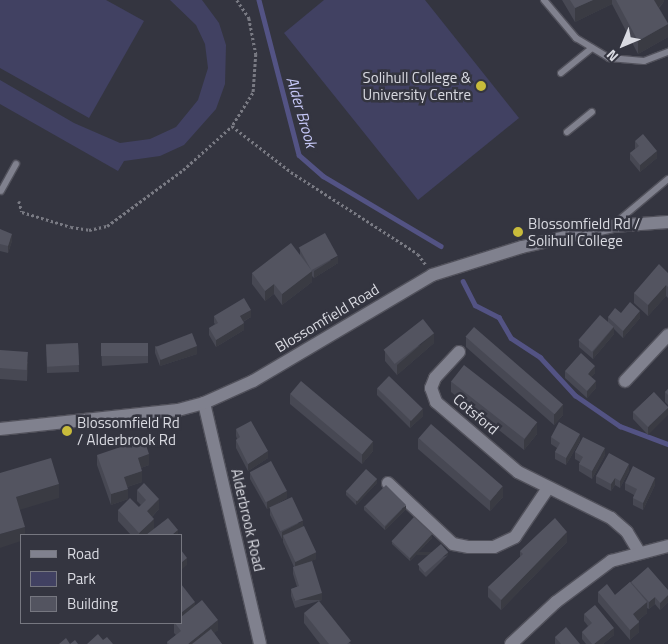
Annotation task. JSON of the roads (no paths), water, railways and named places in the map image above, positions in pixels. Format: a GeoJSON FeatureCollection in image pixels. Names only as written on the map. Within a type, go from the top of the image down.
{"type":"FeatureCollection","features":[{"type":"Feature","properties":{"kind":"street","name":"Blossomfield Road"},"geometry":{"type":"LineString","coordinates":[[0,429],[178,410],[204,403],[253,382],[432,275],[522,247],[612,226],[668,222]]}},
{"type":"Feature","properties":{"kind":"street"},"geometry":{"type":"LineString","coordinates":[[625,381],[668,336]]}},
{"type":"Feature","properties":{"kind":"street","name":"Cotsford"},"geometry":{"type":"LineString","coordinates":[[459,352],[435,378],[431,388],[436,402],[518,472],[611,518],[627,532],[639,552]]}},
{"type":"Feature","properties":{"kind":"street","name":"Alderbrook Road"},"geometry":{"type":"LineString","coordinates":[[204,403],[260,644]]}},
{"type":"Feature","properties":{"kind":"street"},"geometry":{"type":"LineString","coordinates":[[388,483],[453,544],[469,547],[494,547],[515,537],[548,488]]}},
{"type":"Feature","properties":{"kind":"street"},"geometry":{"type":"LineString","coordinates":[[510,644],[589,576],[611,561],[639,552],[668,546]]}},
{"type":"Feature","properties":{"kind":"lane"},"geometry":{"type":"LineString","coordinates":[[544,0],[576,38],[610,58],[644,61],[668,52]]}},
{"type":"Feature","properties":{"kind":"lane"},"geometry":{"type":"LineString","coordinates":[[561,73],[592,48]]}},
{"type":"Feature","properties":{"kind":"lane"},"geometry":{"type":"LineString","coordinates":[[566,132],[592,112]]}},
{"type":"Feature","properties":{"kind":"lane"},"geometry":{"type":"LineString","coordinates":[[1,191],[16,164]]}},
{"type":"Feature","properties":{"kind":"lane"},"geometry":{"type":"LineString","coordinates":[[612,226],[668,179]]}},
{"type":"Feature","properties":{"kind":"waterway","name":"Alder Brook"},"geometry":{"type":"LineString","coordinates":[[259,0],[299,155],[323,176],[441,246]]}},
{"type":"Feature","properties":{"kind":"waterway","name":"Alder Brook"},"geometry":{"type":"LineString","coordinates":[[463,281],[475,305],[499,317],[511,338],[540,357],[575,395],[620,426],[668,444]]}},
{"type":"Feature","properties":{"kind":"place","name":"Solihull College & University Centre"},"geometry":{"type":"Point","coordinates":[481,86]}},
{"type":"Feature","properties":{"kind":"place","name":"Blossomfield Rd / Solihull College"},"geometry":{"type":"Point","coordinates":[518,232]}},
{"type":"Feature","properties":{"kind":"place","name":"Blossomfield Rd / Alderbrook Rd"},"geometry":{"type":"Point","coordinates":[67,431]}}]}
